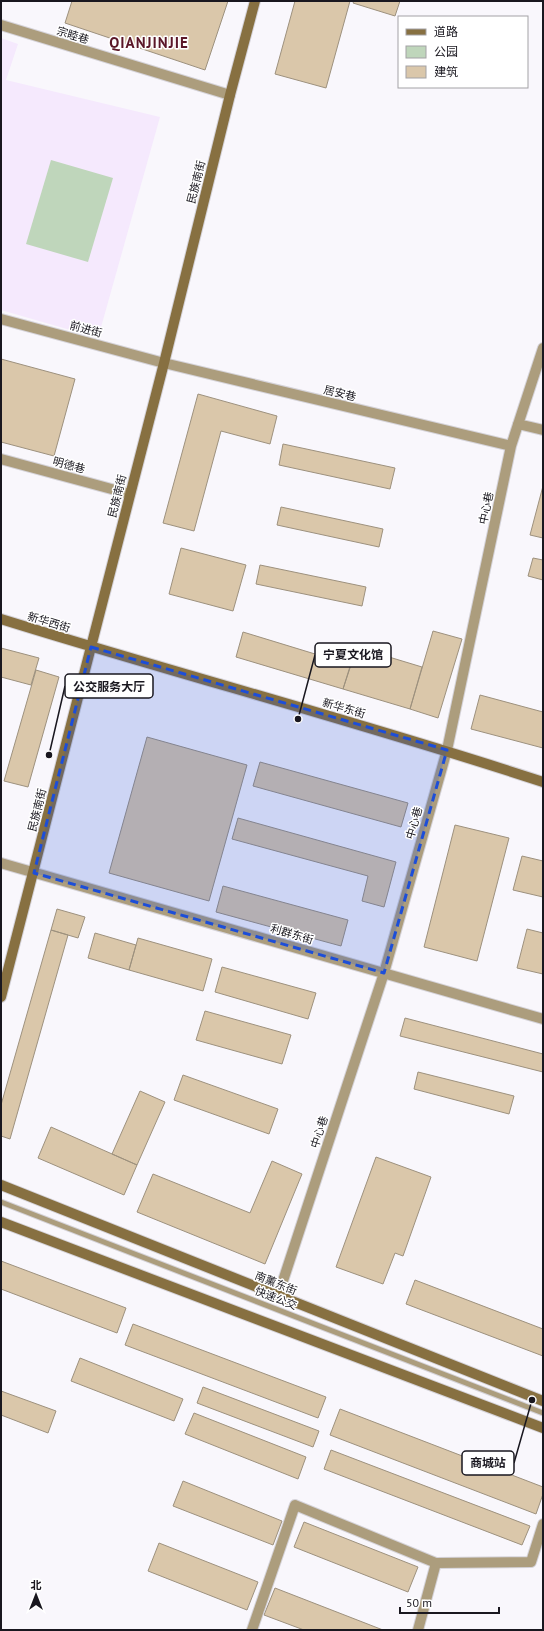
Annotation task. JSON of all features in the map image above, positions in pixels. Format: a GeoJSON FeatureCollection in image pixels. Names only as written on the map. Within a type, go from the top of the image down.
{"type":"FeatureCollection","features":[{"type":"Feature","properties":{"kind":"street","name":"民族南街"},"geometry":{"type":"LineString","coordinates":[[1,997],[34,874],[164,363],[230,95],[256,1]]}},
{"type":"Feature","properties":{"kind":"street","name":"宗睦巷"},"geometry":{"type":"LineString","coordinates":[[1,25],[230,95]]}},
{"type":"Feature","properties":{"kind":"street","name":"前进街"},"geometry":{"type":"LineString","coordinates":[[1,319],[164,363]]}},
{"type":"Feature","properties":{"kind":"street","name":"中心巷"},"geometry":{"type":"LineString","coordinates":[[278,1296],[384,973],[447,750],[511,446],[543,348]]}},
{"type":"Feature","properties":{"kind":"street","name":"居安巷"},"geometry":{"type":"LineString","coordinates":[[164,363],[511,446]]}},
{"type":"Feature","properties":{"kind":"street"},"geometry":{"type":"LineString","coordinates":[[518,424],[543,430]]}},
{"type":"Feature","properties":{"kind":"street","name":"明德巷"},"geometry":{"type":"LineString","coordinates":[[1,459],[130,494]]}},
{"type":"Feature","properties":{"kind":"street","name":"新华西街"},"geometry":{"type":"LineString","coordinates":[[1,619],[91,647]]}},
{"type":"Feature","properties":{"kind":"street","name":"新华东街"},"geometry":{"type":"LineString","coordinates":[[91,647],[447,750],[543,782]]}},
{"type":"Feature","properties":{"kind":"street","name":"利群东街"},"geometry":{"type":"LineString","coordinates":[[1,863],[34,874],[543,1019]]}},
{"type":"Feature","properties":{"kind":"street","name":"南薰东街"},"geometry":{"type":"LineString","coordinates":[[1,1185],[543,1401]]}},
{"type":"Feature","properties":{"kind":"street"},"geometry":{"type":"LineString","coordinates":[[1,1222],[543,1428]]}},
{"type":"Feature","properties":{"kind":"street"},"geometry":{"type":"LineString","coordinates":[[252,1630],[295,1505],[436,1563],[530,1562],[543,1524]]}},
{"type":"Feature","properties":{"kind":"street"},"geometry":{"type":"LineString","coordinates":[[418,1630],[436,1563]]}},
{"type":"Feature","properties":{"kind":"lane","name":"快速公交"},"geometry":{"type":"LineString","coordinates":[[1,1202],[543,1413]]}},
{"type":"Feature","properties":{"kind":"highlighted area"},"geometry":{"type":"Polygon","coordinates":[[[91,647],[447,750],[384,973],[34,873],[91,647]]]}},
{"type":"Feature","properties":{"kind":"shaded area"},"geometry":{"type":"Polygon","coordinates":[[[1,38],[18,44],[6,80],[160,117],[98,338],[1,310],[1,38]]]}},
{"type":"Feature","properties":{"kind":"green space"},"geometry":{"type":"Polygon","coordinates":[[[51,160],[113,178],[88,262],[26,244],[51,160]]]}},
{"type":"Feature","properties":{"kind":"building"},"geometry":{"type":"Polygon","coordinates":[[[72,1],[228,1],[205,70],[65,23],[72,1]]]}},
{"type":"Feature","properties":{"kind":"building"},"geometry":{"type":"Polygon","coordinates":[[[295,1],[350,1],[326,88],[275,74],[295,1]]]}},
{"type":"Feature","properties":{"kind":"building"},"geometry":{"type":"Polygon","coordinates":[[[354,1],[400,1],[395,16],[353,3],[354,1]]]}},
{"type":"Feature","properties":{"kind":"building"},"geometry":{"type":"Polygon","coordinates":[[[1,359],[75,379],[54,456],[1,442],[1,359]]]}},
{"type":"Feature","properties":{"kind":"building"},"geometry":{"type":"Polygon","coordinates":[[[198,394],[277,416],[270,444],[221,431],[194,531],[163,523],[198,394]]]}},
{"type":"Feature","properties":{"kind":"building"},"geometry":{"type":"Polygon","coordinates":[[[283,444],[395,468],[390,489],[279,465],[283,444]]]}},
{"type":"Feature","properties":{"kind":"building"},"geometry":{"type":"Polygon","coordinates":[[[543,486],[543,538],[530,535],[543,486]]]}},
{"type":"Feature","properties":{"kind":"building"},"geometry":{"type":"Polygon","coordinates":[[[281,507],[383,529],[379,547],[277,525],[281,507]]]}},
{"type":"Feature","properties":{"kind":"building"},"geometry":{"type":"Polygon","coordinates":[[[181,548],[246,565],[233,611],[169,594],[181,548]]]}},
{"type":"Feature","properties":{"kind":"building"},"geometry":{"type":"Polygon","coordinates":[[[533,558],[543,560],[543,580],[528,576],[533,558]]]}},
{"type":"Feature","properties":{"kind":"building"},"geometry":{"type":"Polygon","coordinates":[[[260,565],[366,587],[362,606],[256,584],[260,565]]]}},
{"type":"Feature","properties":{"kind":"building"},"geometry":{"type":"Polygon","coordinates":[[[433,631],[462,639],[438,718],[410,709],[433,631]]]}},
{"type":"Feature","properties":{"kind":"building"},"geometry":{"type":"Polygon","coordinates":[[[243,632],[351,665],[343,689],[236,657],[243,632]]]}},
{"type":"Feature","properties":{"kind":"building"},"geometry":{"type":"Polygon","coordinates":[[[356,647],[422,667],[410,709],[343,689],[356,647]]]}},
{"type":"Feature","properties":{"kind":"building"},"geometry":{"type":"Polygon","coordinates":[[[1,648],[39,658],[31,685],[1,677],[1,648]]]}},
{"type":"Feature","properties":{"kind":"building"},"geometry":{"type":"Polygon","coordinates":[[[36,670],[59,677],[28,787],[4,781],[36,670]]]}},
{"type":"Feature","properties":{"kind":"building"},"geometry":{"type":"Polygon","coordinates":[[[480,695],[543,712],[543,748],[471,729],[480,695]]]}},
{"type":"Feature","properties":{"kind":"building"},"geometry":{"type":"Polygon","coordinates":[[[147,737],[247,765],[209,901],[109,873],[147,737]]]}},
{"type":"Feature","properties":{"kind":"building"},"geometry":{"type":"Polygon","coordinates":[[[260,762],[408,803],[401,827],[253,786],[260,762]]]}},
{"type":"Feature","properties":{"kind":"building"},"geometry":{"type":"Polygon","coordinates":[[[238,818],[396,862],[384,907],[362,901],[368,876],[232,839],[238,818]]]}},
{"type":"Feature","properties":{"kind":"building"},"geometry":{"type":"Polygon","coordinates":[[[455,825],[509,838],[477,961],[424,947],[455,825]]]}},
{"type":"Feature","properties":{"kind":"building"},"geometry":{"type":"Polygon","coordinates":[[[522,856],[543,861],[543,897],[513,890],[522,856]]]}},
{"type":"Feature","properties":{"kind":"building"},"geometry":{"type":"Polygon","coordinates":[[[223,886],[348,920],[341,946],[216,912],[223,886]]]}},
{"type":"Feature","properties":{"kind":"building"},"geometry":{"type":"Polygon","coordinates":[[[57,909],[85,917],[78,938],[51,930],[57,909]]]}},
{"type":"Feature","properties":{"kind":"building"},"geometry":{"type":"Polygon","coordinates":[[[527,929],[543,933],[543,974],[517,968],[527,929]]]}},
{"type":"Feature","properties":{"kind":"building"},"geometry":{"type":"Polygon","coordinates":[[[51,930],[68,935],[10,1139],[1,1136],[1,1105],[51,930]]]}},
{"type":"Feature","properties":{"kind":"building"},"geometry":{"type":"Polygon","coordinates":[[[95,933],[136,945],[129,970],[88,958],[95,933]]]}},
{"type":"Feature","properties":{"kind":"building"},"geometry":{"type":"Polygon","coordinates":[[[138,938],[212,959],[203,991],[129,970],[138,938]]]}},
{"type":"Feature","properties":{"kind":"building"},"geometry":{"type":"Polygon","coordinates":[[[222,967],[316,993],[308,1019],[215,992],[222,967]]]}},
{"type":"Feature","properties":{"kind":"building"},"geometry":{"type":"Polygon","coordinates":[[[205,1011],[291,1035],[282,1064],[196,1040],[205,1011]]]}},
{"type":"Feature","properties":{"kind":"building"},"geometry":{"type":"Polygon","coordinates":[[[405,1018],[543,1054],[543,1072],[400,1036],[405,1018]]]}},
{"type":"Feature","properties":{"kind":"building"},"geometry":{"type":"Polygon","coordinates":[[[418,1072],[514,1096],[509,1114],[414,1089],[418,1072]]]}},
{"type":"Feature","properties":{"kind":"building"},"geometry":{"type":"Polygon","coordinates":[[[183,1075],[278,1109],[269,1134],[174,1100],[183,1075]]]}},
{"type":"Feature","properties":{"kind":"building"},"geometry":{"type":"Polygon","coordinates":[[[140,1091],[165,1102],[137,1165],[112,1154],[140,1091]]]}},
{"type":"Feature","properties":{"kind":"building"},"geometry":{"type":"Polygon","coordinates":[[[51,1127],[137,1165],[124,1195],[38,1158],[51,1127]]]}},
{"type":"Feature","properties":{"kind":"building"},"geometry":{"type":"Polygon","coordinates":[[[376,1157],[431,1177],[403,1256],[395,1253],[383,1284],[336,1267],[376,1157]]]}},
{"type":"Feature","properties":{"kind":"building"},"geometry":{"type":"Polygon","coordinates":[[[272,1161],[302,1174],[265,1264],[137,1212],[153,1174],[250,1213],[272,1161]]]}},
{"type":"Feature","properties":{"kind":"building"},"geometry":{"type":"Polygon","coordinates":[[[1,1261],[126,1308],[117,1333],[1,1289],[1,1261]]]}},
{"type":"Feature","properties":{"kind":"building"},"geometry":{"type":"Polygon","coordinates":[[[415,1280],[543,1329],[543,1356],[406,1304],[415,1280]]]}},
{"type":"Feature","properties":{"kind":"building"},"geometry":{"type":"Polygon","coordinates":[[[133,1324],[326,1397],[318,1418],[125,1345],[133,1324]]]}},
{"type":"Feature","properties":{"kind":"building"},"geometry":{"type":"Polygon","coordinates":[[[80,1358],[183,1399],[174,1421],[71,1381],[80,1358]]]}},
{"type":"Feature","properties":{"kind":"building"},"geometry":{"type":"Polygon","coordinates":[[[203,1387],[319,1431],[313,1447],[197,1403],[203,1387]]]}},
{"type":"Feature","properties":{"kind":"building"},"geometry":{"type":"Polygon","coordinates":[[[1,1391],[56,1411],[48,1433],[1,1415],[1,1391]]]}},
{"type":"Feature","properties":{"kind":"building"},"geometry":{"type":"Polygon","coordinates":[[[340,1409],[543,1487],[543,1494],[536,1514],[330,1435],[340,1409]]]}},
{"type":"Feature","properties":{"kind":"building"},"geometry":{"type":"Polygon","coordinates":[[[194,1413],[306,1457],[298,1479],[185,1434],[194,1413]]]}},
{"type":"Feature","properties":{"kind":"building"},"geometry":{"type":"Polygon","coordinates":[[[331,1450],[530,1526],[522,1545],[324,1469],[331,1450]]]}},
{"type":"Feature","properties":{"kind":"building"},"geometry":{"type":"Polygon","coordinates":[[[183,1481],[282,1521],[273,1545],[173,1506],[183,1481]]]}},
{"type":"Feature","properties":{"kind":"building"},"geometry":{"type":"Polygon","coordinates":[[[304,1522],[418,1567],[408,1592],[294,1547],[304,1522]]]}},
{"type":"Feature","properties":{"kind":"building"},"geometry":{"type":"Polygon","coordinates":[[[159,1543],[258,1582],[247,1610],[148,1571],[159,1543]]]}},
{"type":"Feature","properties":{"kind":"building"},"geometry":{"type":"Polygon","coordinates":[[[275,1588],[383,1630],[304,1630],[264,1615],[275,1588]]]}},
{"type":"Feature","properties":{"kind":"place","name":"宁夏文化馆"},"geometry":{"type":"Point","coordinates":[298,719]}},
{"type":"Feature","properties":{"kind":"place","name":"公交服务大厅"},"geometry":{"type":"Point","coordinates":[49,755]}},
{"type":"Feature","properties":{"kind":"place","name":"商城站"},"geometry":{"type":"Point","coordinates":[532,1400]}},
{"type":"Feature","properties":{"kind":"district","name":"QIANJINJIE"},"geometry":{"type":"Point","coordinates":[149,43]}}]}
